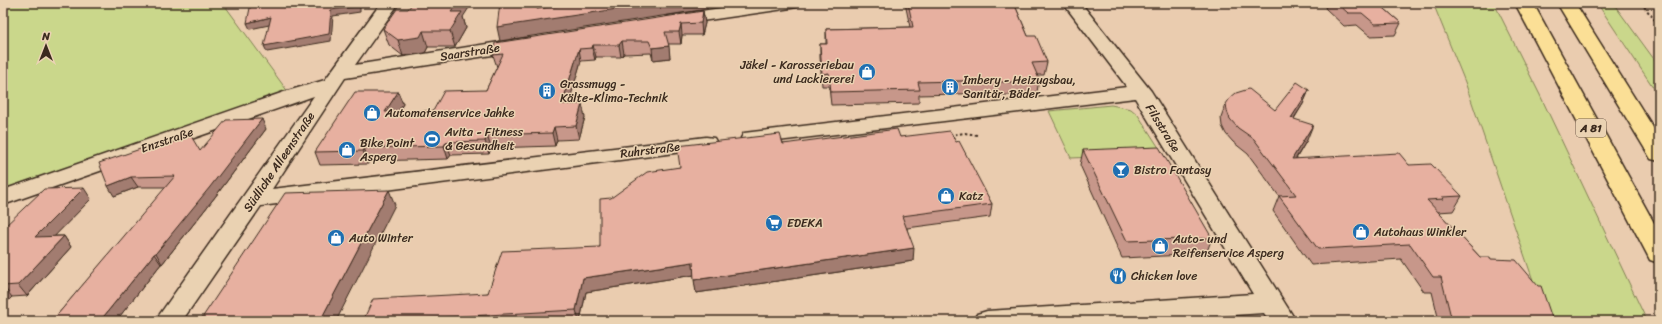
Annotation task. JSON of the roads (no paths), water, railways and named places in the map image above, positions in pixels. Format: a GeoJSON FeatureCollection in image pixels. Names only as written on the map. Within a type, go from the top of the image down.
{"type":"FeatureCollection","features":[{"type":"Feature","properties":{"kind":"highway","name":"A 81"},"geometry":{"type":"LineString","coordinates":[[1524,3],[1659,254]]}},
{"type":"Feature","properties":{"kind":"highway"},"geometry":{"type":"LineString","coordinates":[[1566,3],[1659,154]]}},
{"type":"Feature","properties":{"kind":"street","name":"Südliche Alleenstraße"},"geometry":{"type":"LineString","coordinates":[[168,321],[254,200],[336,78],[390,3]]}},
{"type":"Feature","properties":{"kind":"street"},"geometry":{"type":"LineString","coordinates":[[656,23],[791,3]]}},
{"type":"Feature","properties":{"kind":"street","name":"Filsstraße"},"geometry":{"type":"LineString","coordinates":[[1072,3],[1141,91],[1277,312]]}},
{"type":"Feature","properties":{"kind":"street","name":"Saarstraße"},"geometry":{"type":"LineString","coordinates":[[336,78],[539,42]]}},
{"type":"Feature","properties":{"kind":"street","name":"Enzstraße"},"geometry":{"type":"LineString","coordinates":[[3,198],[336,78]]}},
{"type":"Feature","properties":{"kind":"street","name":"Ruhrstraße"},"geometry":{"type":"LineString","coordinates":[[254,200],[731,140],[818,124],[1141,91]]}},
{"type":"Feature","properties":{"kind":"street"},"geometry":{"type":"LineString","coordinates":[[3,214],[29,188]]}},
{"type":"Feature","properties":{"kind":"street"},"geometry":{"type":"LineString","coordinates":[[987,321],[1277,312]]}},
{"type":"Feature","properties":{"kind":"place","name":"Jäkel - Karosseriebau und Lackiererei"},"geometry":{"type":"Point","coordinates":[867,72]}},
{"type":"Feature","properties":{"kind":"place","name":"Imbery - Heizugsbau, Sanitär, Bäder"},"geometry":{"type":"Point","coordinates":[950,87]}},
{"type":"Feature","properties":{"kind":"place","name":"Grassmugg - Kälte-Klima-Technik"},"geometry":{"type":"Point","coordinates":[547,91]}},
{"type":"Feature","properties":{"kind":"place","name":"Automatenservice Jahke"},"geometry":{"type":"Point","coordinates":[372,113]}},
{"type":"Feature","properties":{"kind":"place","name":"Avita - Fitness & Gesundheit"},"geometry":{"type":"Point","coordinates":[432,139]}},
{"type":"Feature","properties":{"kind":"place","name":"Bike Point Asperg"},"geometry":{"type":"Point","coordinates":[347,150]}},
{"type":"Feature","properties":{"kind":"place","name":"Bistro Fantasy"},"geometry":{"type":"Point","coordinates":[1121,170]}},
{"type":"Feature","properties":{"kind":"place","name":"Katz"},"geometry":{"type":"Point","coordinates":[946,196]}},
{"type":"Feature","properties":{"kind":"place","name":"EDEKA"},"geometry":{"type":"Point","coordinates":[774,223]}},
{"type":"Feature","properties":{"kind":"place","name":"Autohaus Winkler"},"geometry":{"type":"Point","coordinates":[1361,232]}},
{"type":"Feature","properties":{"kind":"place","name":"Auto Winter"},"geometry":{"type":"Point","coordinates":[336,238]}},
{"type":"Feature","properties":{"kind":"place","name":"Auto- und Reifenservice Asperg"},"geometry":{"type":"Point","coordinates":[1160,246]}},
{"type":"Feature","properties":{"kind":"place","name":"Chicken love"},"geometry":{"type":"Point","coordinates":[1118,276]}}]}
